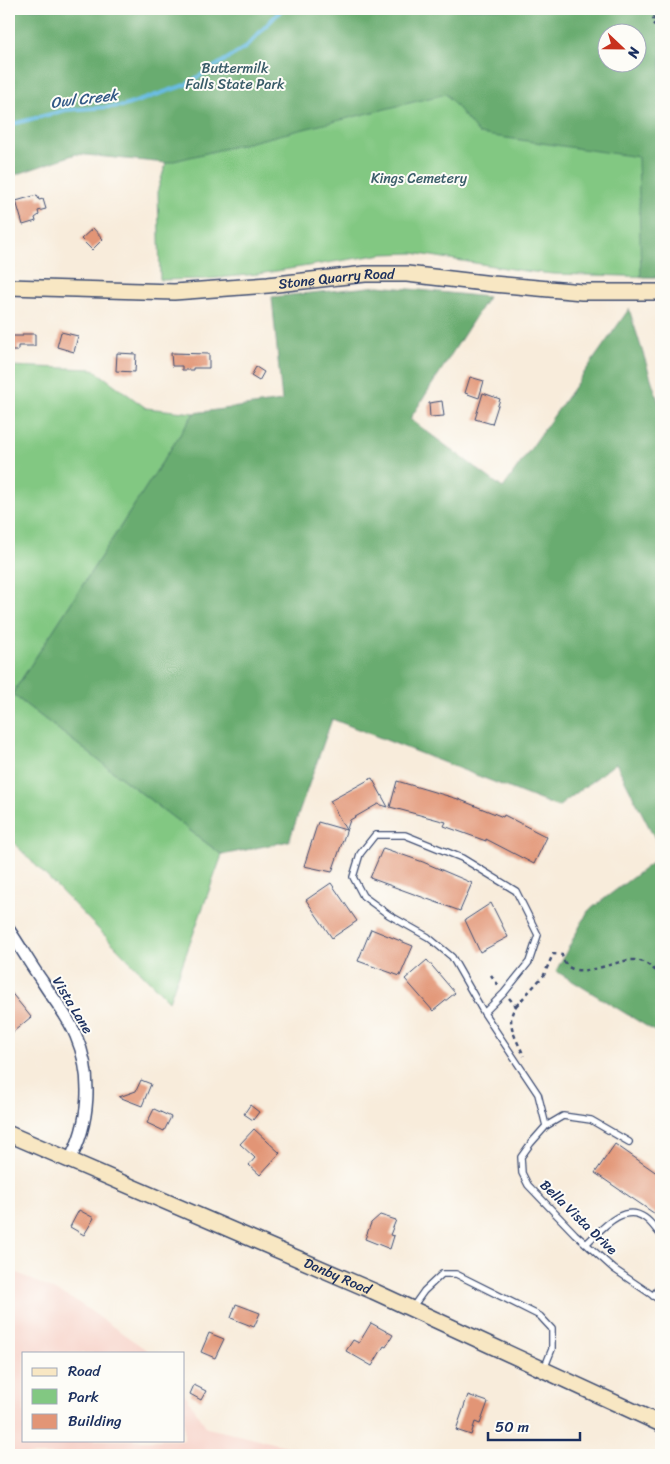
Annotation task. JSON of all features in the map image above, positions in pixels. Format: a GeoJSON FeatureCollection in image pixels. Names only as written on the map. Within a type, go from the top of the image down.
{"type":"FeatureCollection","features":[{"type":"Feature","properties":{"kind":"main road","name":"Stone Quarry Road"},"geometry":{"type":"LineString","coordinates":[[9,287],[174,292],[268,285],[365,274],[407,274],[582,292],[661,292]]}},
{"type":"Feature","properties":{"kind":"main road","name":"Danby Road"},"geometry":{"type":"LineString","coordinates":[[9,1134],[412,1309],[661,1424]]}},
{"type":"Feature","properties":{"kind":"street","name":"Vista Lane"},"geometry":{"type":"LineString","coordinates":[[9,930],[76,1034],[84,1057],[87,1082],[84,1116],[79,1138],[69,1160]]}},
{"type":"Feature","properties":{"kind":"lane"},"geometry":{"type":"LineString","coordinates":[[484,1014],[529,962],[538,935],[516,891],[462,858],[405,835],[375,835],[360,854],[354,877],[362,896],[389,915],[428,937],[452,957],[484,1014],[538,1094],[546,1126],[563,1116],[590,1120],[629,1142]]}},
{"type":"Feature","properties":{"kind":"lane","name":"Bella Vista Drive"},"geometry":{"type":"LineString","coordinates":[[546,1126],[521,1157],[522,1173],[528,1186],[614,1269],[661,1301]]}},
{"type":"Feature","properties":{"kind":"lane"},"geometry":{"type":"LineString","coordinates":[[586,1244],[604,1226],[627,1213],[636,1213],[646,1218],[661,1235]]}},
{"type":"Feature","properties":{"kind":"lane"},"geometry":{"type":"LineString","coordinates":[[412,1309],[424,1291],[442,1274],[456,1274],[540,1316],[552,1329],[552,1349],[544,1369]]}},
{"type":"Feature","properties":{"kind":"lane"},"geometry":{"type":"LineString","coordinates":[[653,1296],[661,1285]]}},
{"type":"Feature","properties":{"kind":"path"},"geometry":{"type":"LineString","coordinates":[[657,9],[652,23],[661,29]]}},
{"type":"Feature","properties":{"kind":"path"},"geometry":{"type":"LineString","coordinates":[[526,1059],[510,1019],[516,1006],[544,975],[553,954],[562,955],[564,964],[570,969],[591,970],[632,960],[645,962],[661,975]]}},
{"type":"Feature","properties":{"kind":"path"},"geometry":{"type":"LineString","coordinates":[[491,975],[516,1006]]}},
{"type":"Feature","properties":{"kind":"shaded area"},"geometry":{"type":"Polygon","coordinates":[[[9,1269],[76,1301],[150,1352],[22,1352],[22,1442],[185,1442],[185,1395],[207,1428],[326,1455],[9,1455],[9,1269]]]}},
{"type":"Feature","properties":{"kind":"green space","name":"Kings Cemetery"},"geometry":{"type":"Polygon","coordinates":[[[9,9],[661,9],[661,277],[553,274],[413,253],[383,254],[258,274],[207,279],[160,280],[158,189],[166,163],[9,9]]]}},
{"type":"Feature","properties":{"kind":"green space","name":"Buttermilk Falls State Park"},"geometry":{"type":"Polygon","coordinates":[[[9,9],[661,9],[661,277],[641,277],[638,157],[479,134],[446,94],[166,163],[76,154],[9,177],[9,9]]]}},
{"type":"Feature","properties":{"kind":"green space"},"geometry":{"type":"Polygon","coordinates":[[[379,286],[488,297],[410,419],[503,488],[629,309],[661,410],[661,850],[616,763],[558,807],[332,719],[289,841],[222,855],[12,694],[194,413],[282,401],[272,297],[379,286]]]}},
{"type":"Feature","properties":{"kind":"green space"},"geometry":{"type":"Polygon","coordinates":[[[9,366],[93,369],[146,408],[194,413],[12,694],[222,855],[169,1001],[9,838],[9,366]]]}},
{"type":"Feature","properties":{"kind":"green space"},"geometry":{"type":"Polygon","coordinates":[[[661,856],[661,1035],[556,971],[588,911],[661,856]]]}},
{"type":"Feature","properties":{"kind":"building"},"geometry":{"type":"Polygon","coordinates":[[[37,195],[39,200],[43,199],[46,209],[38,211],[39,215],[35,218],[36,221],[23,225],[16,201],[37,195]]]}},
{"type":"Feature","properties":{"kind":"building"},"geometry":{"type":"Polygon","coordinates":[[[93,228],[103,239],[92,250],[81,239],[93,228]]]}},
{"type":"Feature","properties":{"kind":"building"},"geometry":{"type":"Polygon","coordinates":[[[61,332],[78,336],[74,352],[57,347],[61,332]]]}},
{"type":"Feature","properties":{"kind":"building"},"geometry":{"type":"Polygon","coordinates":[[[23,334],[35,334],[35,346],[18,346],[18,351],[9,351],[9,336],[23,336],[23,334]]]}},
{"type":"Feature","properties":{"kind":"building"},"geometry":{"type":"Polygon","coordinates":[[[117,353],[136,354],[135,372],[116,371],[117,353]]]}},
{"type":"Feature","properties":{"kind":"building"},"geometry":{"type":"Polygon","coordinates":[[[171,353],[209,354],[209,368],[182,370],[182,366],[172,366],[171,353]]]}},
{"type":"Feature","properties":{"kind":"building"},"geometry":{"type":"Polygon","coordinates":[[[256,367],[264,372],[259,381],[251,376],[256,367]]]}},
{"type":"Feature","properties":{"kind":"building"},"geometry":{"type":"Polygon","coordinates":[[[470,377],[484,381],[479,398],[465,393],[470,377]]]}},
{"type":"Feature","properties":{"kind":"building"},"geometry":{"type":"Polygon","coordinates":[[[483,393],[500,399],[492,424],[475,419],[483,393]]]}},
{"type":"Feature","properties":{"kind":"building"},"geometry":{"type":"Polygon","coordinates":[[[442,401],[444,416],[430,417],[429,403],[442,401]]]}},
{"type":"Feature","properties":{"kind":"building"},"geometry":{"type":"Polygon","coordinates":[[[372,778],[388,807],[378,804],[350,820],[332,872],[304,866],[318,822],[346,830],[330,801],[372,778]]]}},
{"type":"Feature","properties":{"kind":"building"},"geometry":{"type":"Polygon","coordinates":[[[397,781],[458,799],[503,817],[504,815],[547,837],[534,864],[486,839],[486,841],[444,826],[446,822],[390,807],[397,781]]]}},
{"type":"Feature","properties":{"kind":"building"},"geometry":{"type":"Polygon","coordinates":[[[383,848],[423,862],[472,883],[460,911],[370,878],[383,848]]]}},
{"type":"Feature","properties":{"kind":"building"},"geometry":{"type":"Polygon","coordinates":[[[331,883],[357,921],[332,938],[306,900],[331,883]]]}},
{"type":"Feature","properties":{"kind":"building"},"geometry":{"type":"Polygon","coordinates":[[[491,903],[508,937],[480,952],[465,920],[491,903]]]}},
{"type":"Feature","properties":{"kind":"building"},"geometry":{"type":"Polygon","coordinates":[[[371,929],[413,946],[400,976],[358,961],[371,929]]]}},
{"type":"Feature","properties":{"kind":"building"},"geometry":{"type":"Polygon","coordinates":[[[427,960],[455,993],[433,1011],[405,979],[427,960]]]}},
{"type":"Feature","properties":{"kind":"building"},"geometry":{"type":"Polygon","coordinates":[[[9,990],[31,1017],[13,1032],[9,1027],[9,990]]]}},
{"type":"Feature","properties":{"kind":"building"},"geometry":{"type":"Polygon","coordinates":[[[141,1080],[151,1084],[142,1106],[119,1097],[136,1091],[141,1080]]]}},
{"type":"Feature","properties":{"kind":"building"},"geometry":{"type":"Polygon","coordinates":[[[250,1105],[259,1112],[253,1120],[244,1114],[250,1105]]]}},
{"type":"Feature","properties":{"kind":"building"},"geometry":{"type":"Polygon","coordinates":[[[154,1109],[171,1117],[164,1131],[147,1123],[154,1109]]]}},
{"type":"Feature","properties":{"kind":"building"},"geometry":{"type":"Polygon","coordinates":[[[254,1129],[280,1153],[260,1175],[249,1165],[255,1158],[240,1144],[254,1129]]]}},
{"type":"Feature","properties":{"kind":"building"},"geometry":{"type":"Polygon","coordinates":[[[615,1144],[661,1176],[661,1218],[595,1173],[615,1144]]]}},
{"type":"Feature","properties":{"kind":"building"},"geometry":{"type":"Polygon","coordinates":[[[79,1210],[94,1218],[84,1235],[70,1227],[79,1210]]]}},
{"type":"Feature","properties":{"kind":"building"},"geometry":{"type":"Polygon","coordinates":[[[380,1215],[396,1220],[390,1235],[394,1236],[390,1249],[365,1239],[371,1223],[380,1215]]]}},
{"type":"Feature","properties":{"kind":"building"},"geometry":{"type":"Polygon","coordinates":[[[236,1304],[260,1313],[254,1327],[231,1318],[236,1304]]]}},
{"type":"Feature","properties":{"kind":"building"},"geometry":{"type":"Polygon","coordinates":[[[371,1323],[393,1335],[372,1366],[346,1351],[353,1340],[359,1343],[371,1323]]]}},
{"type":"Feature","properties":{"kind":"building"},"geometry":{"type":"Polygon","coordinates":[[[209,1333],[224,1339],[215,1358],[201,1352],[209,1333]]]}},
{"type":"Feature","properties":{"kind":"building"},"geometry":{"type":"Polygon","coordinates":[[[194,1385],[206,1391],[201,1400],[190,1394],[194,1385]]]}},
{"type":"Feature","properties":{"kind":"building"},"geometry":{"type":"Polygon","coordinates":[[[468,1395],[488,1402],[480,1424],[475,1422],[471,1435],[456,1430],[468,1395]]]}},
{"type":"Feature","properties":{"kind":"waterway","name":"Owl Creek"},"geometry":{"type":"LineString","coordinates":[[9,125],[66,110],[124,106],[185,85],[246,47],[282,9]]}}]}
